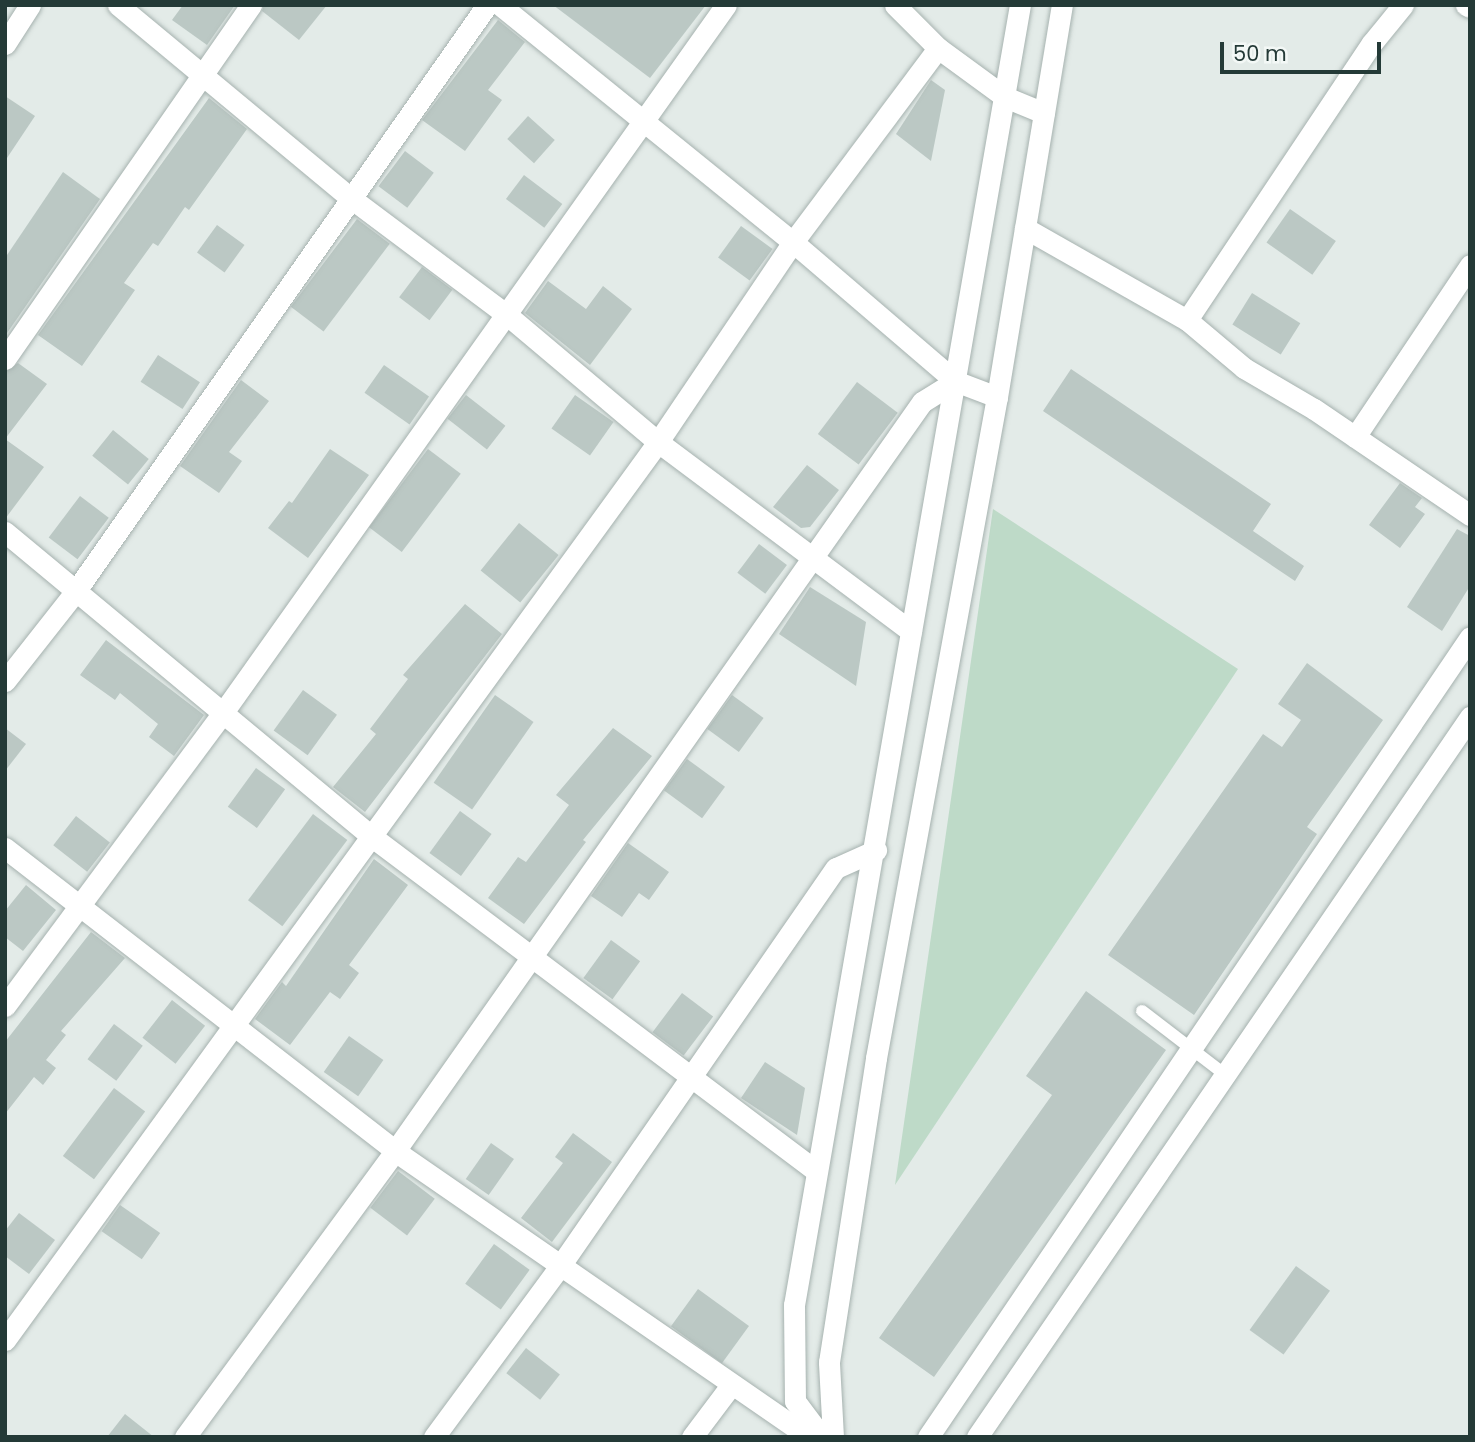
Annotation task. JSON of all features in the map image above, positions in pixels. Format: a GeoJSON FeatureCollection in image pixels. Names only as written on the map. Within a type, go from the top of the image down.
{"type":"FeatureCollection","features":[{"type":"Feature","properties":{"kind":"street"},"geometry":{"type":"LineString","coordinates":[[5,44],[30,5]]}},
{"type":"Feature","properties":{"kind":"street"},"geometry":{"type":"LineString","coordinates":[[118,5],[352,199],[506,314],[658,442],[810,560],[911,631]]}},
{"type":"Feature","properties":{"kind":"street"},"geometry":{"type":"LineString","coordinates":[[5,359],[251,5]]}},
{"type":"Feature","properties":{"kind":"street"},"geometry":{"type":"LineString","coordinates":[[5,681],[75,592],[487,5]]}},
{"type":"Feature","properties":{"kind":"street"},"geometry":{"type":"LineString","coordinates":[[500,5],[793,242],[955,381],[997,397]]}},
{"type":"Feature","properties":{"kind":"street"},"geometry":{"type":"LineString","coordinates":[[5,1006],[81,908],[224,711],[506,314],[645,124],[726,5]]}},
{"type":"Feature","properties":{"kind":"street"},"geometry":{"type":"LineString","coordinates":[[895,5],[938,48],[1005,97],[1044,113]]}},
{"type":"Feature","properties":{"kind":"street"},"geometry":{"type":"LineString","coordinates":[[822,1437],[795,1401],[794,1305],[816,1171],[876,850],[911,631],[1020,5]]}},
{"type":"Feature","properties":{"kind":"street"},"geometry":{"type":"LineString","coordinates":[[833,1437],[829,1362],[872,1084],[997,397],[1062,5]]}},
{"type":"Feature","properties":{"kind":"street"},"geometry":{"type":"LineString","coordinates":[[1187,320],[1372,43],[1403,5]]}},
{"type":"Feature","properties":{"kind":"street"},"geometry":{"type":"LineString","coordinates":[[5,1340],[658,442],[793,242],[938,48]]}},
{"type":"Feature","properties":{"kind":"street"},"geometry":{"type":"LineString","coordinates":[[1025,228],[1187,320],[1244,368],[1355,437],[1470,515]]}},
{"type":"Feature","properties":{"kind":"street"},"geometry":{"type":"LineString","coordinates":[[1355,437],[1470,265]]}},
{"type":"Feature","properties":{"kind":"street"},"geometry":{"type":"LineString","coordinates":[[185,1437],[395,1151],[922,402],[955,381]]}},
{"type":"Feature","properties":{"kind":"street"},"geometry":{"type":"LineString","coordinates":[[5,533],[224,711],[371,836],[816,1171]]}},
{"type":"Feature","properties":{"kind":"street"},"geometry":{"type":"LineString","coordinates":[[928,1437],[1470,637]]}},
{"type":"Feature","properties":{"kind":"street"},"geometry":{"type":"LineString","coordinates":[[977,1437],[1223,1074],[1470,717]]}},
{"type":"Feature","properties":{"kind":"street"},"geometry":{"type":"LineString","coordinates":[[5,848],[231,1027],[395,1151],[809,1437]]}},
{"type":"Feature","properties":{"kind":"street"},"geometry":{"type":"LineString","coordinates":[[434,1437],[560,1266],[836,868],[876,850]]}},
{"type":"Feature","properties":{"kind":"street"},"geometry":{"type":"LineString","coordinates":[[692,1437],[732,1384]]}},
{"type":"Feature","properties":{"kind":"lane"},"geometry":{"type":"LineString","coordinates":[[1142,1011],[1223,1074]]}},
{"type":"Feature","properties":{"kind":"green space"},"geometry":{"type":"Polygon","coordinates":[[[993,509],[1238,669],[895,1185],[993,509]]]}},
{"type":"Feature","properties":{"kind":"building"},"geometry":{"type":"Polygon","coordinates":[[[183,5],[235,5],[207,45],[172,20],[183,5]]]}},
{"type":"Feature","properties":{"kind":"building"},"geometry":{"type":"Polygon","coordinates":[[[264,5],[327,5],[299,40],[262,11],[264,5]]]}},
{"type":"Feature","properties":{"kind":"building"},"geometry":{"type":"Polygon","coordinates":[[[553,5],[706,5],[650,78],[553,5]]]}},
{"type":"Feature","properties":{"kind":"building"},"geometry":{"type":"Polygon","coordinates":[[[498,20],[525,42],[488,90],[502,100],[465,151],[422,120],[498,20]]]}},
{"type":"Feature","properties":{"kind":"building"},"geometry":{"type":"Polygon","coordinates":[[[931,80],[945,90],[931,161],[896,134],[931,80]]]}},
{"type":"Feature","properties":{"kind":"building"},"geometry":{"type":"Polygon","coordinates":[[[5,96],[35,116],[5,161],[5,96]]]}},
{"type":"Feature","properties":{"kind":"building"},"geometry":{"type":"Polygon","coordinates":[[[209,98],[247,129],[189,210],[185,207],[158,246],[153,243],[124,283],[135,290],[82,366],[38,335],[209,98]]]}},
{"type":"Feature","properties":{"kind":"building"},"geometry":{"type":"Polygon","coordinates":[[[528,116],[555,140],[534,163],[507,139],[528,116]]]}},
{"type":"Feature","properties":{"kind":"building"},"geometry":{"type":"Polygon","coordinates":[[[405,151],[434,173],[407,208],[379,186],[405,151]]]}},
{"type":"Feature","properties":{"kind":"building"},"geometry":{"type":"Polygon","coordinates":[[[63,172],[100,199],[5,336],[5,258],[63,172]]]}},
{"type":"Feature","properties":{"kind":"building"},"geometry":{"type":"Polygon","coordinates":[[[524,175],[562,204],[544,228],[506,199],[524,175]]]}},
{"type":"Feature","properties":{"kind":"building"},"geometry":{"type":"Polygon","coordinates":[[[1290,209],[1336,241],[1312,275],[1266,243],[1290,209]]]}},
{"type":"Feature","properties":{"kind":"building"},"geometry":{"type":"Polygon","coordinates":[[[357,219],[390,244],[324,332],[291,307],[357,219]]]}},
{"type":"Feature","properties":{"kind":"building"},"geometry":{"type":"Polygon","coordinates":[[[217,225],[245,245],[225,272],[197,253],[217,225]]]}},
{"type":"Feature","properties":{"kind":"building"},"geometry":{"type":"Polygon","coordinates":[[[741,226],[773,249],[750,280],[718,258],[741,226]]]}},
{"type":"Feature","properties":{"kind":"building"},"geometry":{"type":"Polygon","coordinates":[[[422,267],[452,290],[429,320],[399,297],[422,267]]]}},
{"type":"Feature","properties":{"kind":"building"},"geometry":{"type":"Polygon","coordinates":[[[548,281],[586,309],[603,286],[632,309],[590,365],[525,313],[548,281]]]}},
{"type":"Feature","properties":{"kind":"building"},"geometry":{"type":"Polygon","coordinates":[[[1252,293],[1300,323],[1281,355],[1232,324],[1252,293]]]}},
{"type":"Feature","properties":{"kind":"building"},"geometry":{"type":"Polygon","coordinates":[[[158,355],[200,382],[183,409],[141,382],[158,355]]]}},
{"type":"Feature","properties":{"kind":"building"},"geometry":{"type":"Polygon","coordinates":[[[18,363],[47,384],[5,439],[5,372],[18,363]]]}},
{"type":"Feature","properties":{"kind":"building"},"geometry":{"type":"Polygon","coordinates":[[[384,365],[429,397],[410,424],[364,393],[384,365]]]}},
{"type":"Feature","properties":{"kind":"building"},"geometry":{"type":"Polygon","coordinates":[[[1071,369],[1271,504],[1253,531],[1304,566],[1295,581],[1043,411],[1071,369]]]}},
{"type":"Feature","properties":{"kind":"building"},"geometry":{"type":"Polygon","coordinates":[[[241,380],[269,401],[229,452],[242,461],[219,493],[180,466],[241,380]]]}},
{"type":"Feature","properties":{"kind":"building"},"geometry":{"type":"Polygon","coordinates":[[[857,382],[898,413],[859,465],[818,434],[857,382]]]}},
{"type":"Feature","properties":{"kind":"building"},"geometry":{"type":"Polygon","coordinates":[[[466,395],[505,426],[487,449],[448,419],[466,395]]]}},
{"type":"Feature","properties":{"kind":"building"},"geometry":{"type":"Polygon","coordinates":[[[575,395],[614,422],[590,456],[551,429],[575,395]]]}},
{"type":"Feature","properties":{"kind":"building"},"geometry":{"type":"Polygon","coordinates":[[[113,430],[149,459],[128,485],[92,456],[113,430]]]}},
{"type":"Feature","properties":{"kind":"building"},"geometry":{"type":"Polygon","coordinates":[[[5,439],[44,467],[5,519],[5,439]]]}},
{"type":"Feature","properties":{"kind":"building"},"geometry":{"type":"Polygon","coordinates":[[[330,449],[369,475],[308,558],[268,528],[289,501],[292,503],[330,449]]]}},
{"type":"Feature","properties":{"kind":"building"},"geometry":{"type":"Polygon","coordinates":[[[428,449],[461,474],[402,552],[369,527],[428,449]]]}},
{"type":"Feature","properties":{"kind":"building"},"geometry":{"type":"Polygon","coordinates":[[[807,465],[839,490],[810,527],[801,528],[773,507],[807,465]]]}},
{"type":"Feature","properties":{"kind":"building"},"geometry":{"type":"Polygon","coordinates":[[[1400,483],[1422,498],[1415,507],[1425,514],[1400,548],[1369,525],[1400,483]]]}},
{"type":"Feature","properties":{"kind":"building"},"geometry":{"type":"Polygon","coordinates":[[[80,496],[109,518],[77,559],[49,538],[80,496]]]}},
{"type":"Feature","properties":{"kind":"building"},"geometry":{"type":"Polygon","coordinates":[[[519,523],[559,555],[520,603],[481,570],[519,523]]]}},
{"type":"Feature","properties":{"kind":"building"},"geometry":{"type":"Polygon","coordinates":[[[1457,529],[1470,536],[1470,586],[1442,631],[1407,607],[1457,529]]]}},
{"type":"Feature","properties":{"kind":"building"},"geometry":{"type":"Polygon","coordinates":[[[759,544],[787,565],[765,594],[737,573],[759,544]]]}},
{"type":"Feature","properties":{"kind":"building"},"geometry":{"type":"Polygon","coordinates":[[[810,587],[866,622],[856,686],[779,634],[810,587]]]}},
{"type":"Feature","properties":{"kind":"building"},"geometry":{"type":"Polygon","coordinates":[[[465,604],[502,634],[365,812],[333,787],[376,734],[370,729],[408,679],[403,675],[465,604]]]}},
{"type":"Feature","properties":{"kind":"building"},"geometry":{"type":"Polygon","coordinates":[[[106,640],[204,715],[174,756],[149,737],[158,724],[120,693],[115,700],[80,675],[106,640]]]}},
{"type":"Feature","properties":{"kind":"building"},"geometry":{"type":"Polygon","coordinates":[[[1307,663],[1383,720],[1307,827],[1317,834],[1194,1015],[1108,955],[1263,734],[1282,747],[1301,720],[1278,704],[1307,663]]]}},
{"type":"Feature","properties":{"kind":"building"},"geometry":{"type":"Polygon","coordinates":[[[303,690],[337,715],[308,755],[274,730],[303,690]]]}},
{"type":"Feature","properties":{"kind":"building"},"geometry":{"type":"Polygon","coordinates":[[[495,695],[534,722],[472,810],[434,783],[495,695]]]}},
{"type":"Feature","properties":{"kind":"building"},"geometry":{"type":"Polygon","coordinates":[[[732,695],[764,718],[739,752],[707,729],[732,695]]]}},
{"type":"Feature","properties":{"kind":"building"},"geometry":{"type":"Polygon","coordinates":[[[5,728],[26,744],[5,771],[5,728]]]}},
{"type":"Feature","properties":{"kind":"building"},"geometry":{"type":"Polygon","coordinates":[[[613,728],[652,756],[583,840],[586,842],[524,924],[488,898],[518,857],[526,862],[569,805],[556,795],[613,728]]]}},
{"type":"Feature","properties":{"kind":"building"},"geometry":{"type":"Polygon","coordinates":[[[687,759],[725,787],[702,818],[664,791],[687,759]]]}},
{"type":"Feature","properties":{"kind":"building"},"geometry":{"type":"Polygon","coordinates":[[[256,768],[285,789],[257,828],[228,807],[256,768]]]}},
{"type":"Feature","properties":{"kind":"building"},"geometry":{"type":"Polygon","coordinates":[[[460,811],[492,834],[461,876],[429,853],[460,811]]]}},
{"type":"Feature","properties":{"kind":"building"},"geometry":{"type":"Polygon","coordinates":[[[313,814],[347,840],[282,926],[248,900],[313,814]]]}},
{"type":"Feature","properties":{"kind":"building"},"geometry":{"type":"Polygon","coordinates":[[[76,816],[110,842],[87,872],[53,845],[76,816]]]}},
{"type":"Feature","properties":{"kind":"building"},"geometry":{"type":"Polygon","coordinates":[[[628,843],[669,872],[649,900],[639,893],[622,917],[591,896],[628,843]]]}},
{"type":"Feature","properties":{"kind":"building"},"geometry":{"type":"Polygon","coordinates":[[[374,859],[408,885],[349,965],[359,973],[340,999],[330,992],[290,1045],[255,1019],[282,982],[286,986],[374,859]]]}},
{"type":"Feature","properties":{"kind":"building"},"geometry":{"type":"Polygon","coordinates":[[[26,885],[56,910],[23,951],[5,937],[5,911],[26,885]]]}},
{"type":"Feature","properties":{"kind":"building"},"geometry":{"type":"Polygon","coordinates":[[[91,932],[125,958],[61,1031],[66,1035],[46,1060],[56,1068],[43,1085],[34,1077],[5,1114],[5,1042],[91,932]]]}},
{"type":"Feature","properties":{"kind":"building"},"geometry":{"type":"Polygon","coordinates":[[[611,940],[640,961],[612,999],[583,978],[611,940]]]}},
{"type":"Feature","properties":{"kind":"building"},"geometry":{"type":"Polygon","coordinates":[[[1086,991],[1166,1050],[934,1377],[879,1338],[1052,1095],[1026,1076],[1086,991]]]}},
{"type":"Feature","properties":{"kind":"building"},"geometry":{"type":"Polygon","coordinates":[[[682,993],[713,1016],[684,1056],[653,1032],[682,993]]]}},
{"type":"Feature","properties":{"kind":"building"},"geometry":{"type":"Polygon","coordinates":[[[172,1000],[205,1026],[176,1064],[142,1038],[172,1000]]]}},
{"type":"Feature","properties":{"kind":"building"},"geometry":{"type":"Polygon","coordinates":[[[114,1024],[143,1046],[116,1081],[88,1059],[114,1024]]]}},
{"type":"Feature","properties":{"kind":"building"},"geometry":{"type":"Polygon","coordinates":[[[349,1036],[383,1060],[358,1096],[324,1072],[349,1036]]]}},
{"type":"Feature","properties":{"kind":"building"},"geometry":{"type":"Polygon","coordinates":[[[765,1062],[805,1088],[797,1135],[741,1098],[765,1062]]]}},
{"type":"Feature","properties":{"kind":"building"},"geometry":{"type":"Polygon","coordinates":[[[114,1088],[145,1111],[94,1179],[63,1156],[114,1088]]]}},
{"type":"Feature","properties":{"kind":"building"},"geometry":{"type":"Polygon","coordinates":[[[573,1133],[612,1162],[552,1242],[521,1218],[563,1163],[555,1157],[573,1133]]]}},
{"type":"Feature","properties":{"kind":"building"},"geometry":{"type":"Polygon","coordinates":[[[491,1143],[514,1159],[489,1195],[466,1179],[491,1143]]]}},
{"type":"Feature","properties":{"kind":"building"},"geometry":{"type":"Polygon","coordinates":[[[398,1171],[435,1199],[407,1235],[370,1208],[398,1171]]]}},
{"type":"Feature","properties":{"kind":"building"},"geometry":{"type":"Polygon","coordinates":[[[120,1205],[160,1233],[142,1259],[102,1231],[120,1205]]]}},
{"type":"Feature","properties":{"kind":"building"},"geometry":{"type":"Polygon","coordinates":[[[19,1213],[55,1240],[29,1274],[5,1256],[5,1231],[19,1213]]]}},
{"type":"Feature","properties":{"kind":"building"},"geometry":{"type":"Polygon","coordinates":[[[494,1244],[530,1270],[501,1310],[465,1284],[494,1244]]]}},
{"type":"Feature","properties":{"kind":"building"},"geometry":{"type":"Polygon","coordinates":[[[1296,1266],[1330,1291],[1284,1355],[1250,1330],[1296,1266]]]}},
{"type":"Feature","properties":{"kind":"building"},"geometry":{"type":"Polygon","coordinates":[[[698,1289],[749,1326],[722,1363],[671,1326],[698,1289]]]}},
{"type":"Feature","properties":{"kind":"building"},"geometry":{"type":"Polygon","coordinates":[[[526,1348],[560,1374],[540,1400],[506,1373],[526,1348]]]}},
{"type":"Feature","properties":{"kind":"building"},"geometry":{"type":"Polygon","coordinates":[[[125,1414],[154,1437],[107,1437],[125,1414]]]}}]}
